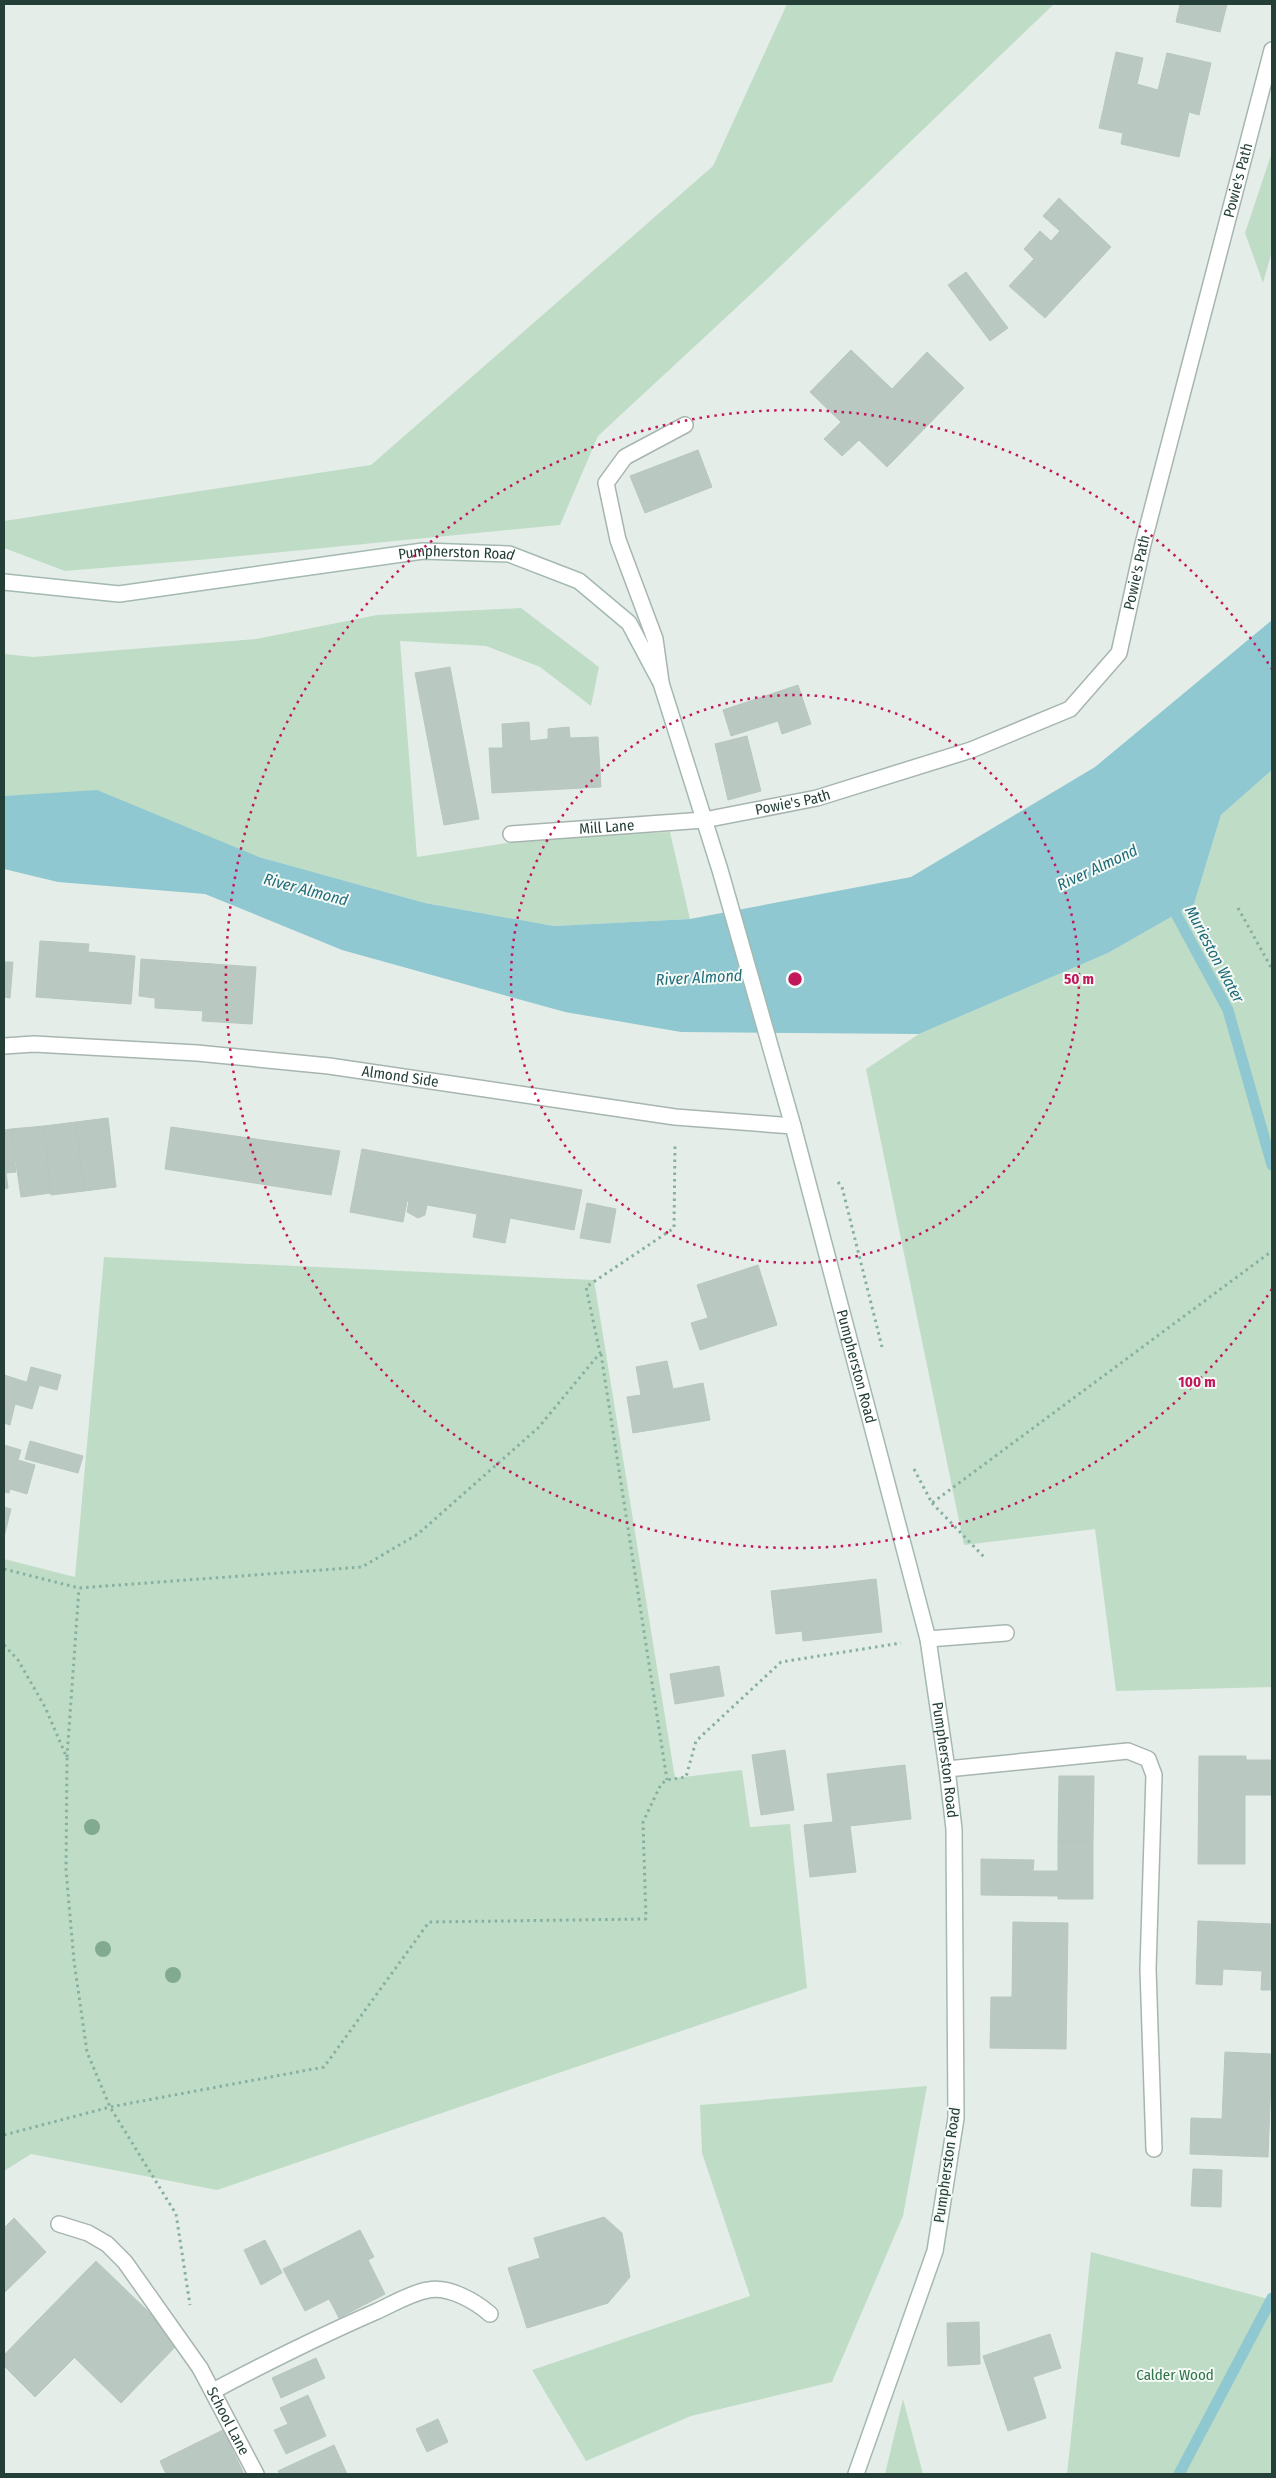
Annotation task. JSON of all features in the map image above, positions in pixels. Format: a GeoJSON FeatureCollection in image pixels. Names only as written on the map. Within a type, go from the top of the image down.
{"type":"FeatureCollection","features":[{"type":"Feature","properties":{"kind":"main road","name":"Powie's Path"},"geometry":{"type":"LineString","coordinates":[[704,820],[817,798],[971,750],[1070,709],[1119,653],[1143,544],[1272,50]]}},
{"type":"Feature","properties":{"kind":"main road"},"geometry":{"type":"LineString","coordinates":[[661,683],[654,639],[618,540],[606,484],[625,457],[685,425]]}},
{"type":"Feature","properties":{"kind":"main road","name":"Pumpherston Road"},"geometry":{"type":"LineString","coordinates":[[4,582],[119,594],[423,551],[509,554],[579,581],[629,624],[661,683],[720,870],[793,1126],[928,1639],[954,1829],[956,2118],[935,2251],[856,2474]]}},
{"type":"Feature","properties":{"kind":"main road","name":"Mill Lane"},"geometry":{"type":"LineString","coordinates":[[511,834],[704,820]]}},
{"type":"Feature","properties":{"kind":"main road","name":"Almond Side"},"geometry":{"type":"LineString","coordinates":[[4,1046],[34,1044],[197,1053],[329,1066],[675,1117],[793,1126]]}},
{"type":"Feature","properties":{"kind":"main road"},"geometry":{"type":"LineString","coordinates":[[928,1639],[1006,1633]]}},
{"type":"Feature","properties":{"kind":"main road"},"geometry":{"type":"LineString","coordinates":[[947,1768],[1128,1751],[1148,1759],[1154,1776],[1148,1969],[1154,2149]]}},
{"type":"Feature","properties":{"kind":"main road","name":"School Lane"},"geometry":{"type":"LineString","coordinates":[[59,2224],[88,2233],[106,2244],[119,2256],[200,2368],[256,2474]]}},
{"type":"Feature","properties":{"kind":"main road"},"geometry":{"type":"LineString","coordinates":[[212,2391],[365,2316],[428,2290],[442,2290],[457,2294],[480,2305],[490,2314]]}},
{"type":"Feature","properties":{"kind":"path"},"geometry":{"type":"LineString","coordinates":[[1238,908],[1272,969]]}},
{"type":"Feature","properties":{"kind":"path"},"geometry":{"type":"LineString","coordinates":[[667,1780],[600,1353],[586,1286],[674,1228],[675,1117]]}},
{"type":"Feature","properties":{"kind":"path"},"geometry":{"type":"LineString","coordinates":[[836,1180],[842,1187],[885,1357]]}},
{"type":"Feature","properties":{"kind":"path"},"geometry":{"type":"LineString","coordinates":[[932,1503],[1245,1273],[1272,1251]]}},
{"type":"Feature","properties":{"kind":"path"},"geometry":{"type":"LineString","coordinates":[[4,1569],[80,1588],[362,1567],[418,1534],[538,1428],[600,1353]]}},
{"type":"Feature","properties":{"kind":"path"},"geometry":{"type":"LineString","coordinates":[[911,1460],[914,1470],[932,1503],[985,1558]]}},
{"type":"Feature","properties":{"kind":"path"},"geometry":{"type":"LineString","coordinates":[[80,1588],[67,1758],[66,1870],[74,1961],[87,2052],[110,2107],[176,2214],[191,2310]]}},
{"type":"Feature","properties":{"kind":"path"},"geometry":{"type":"LineString","coordinates":[[4,2135],[110,2107],[324,2068],[429,1922],[646,1919],[643,1822],[661,1784],[667,1780],[686,1777],[696,1741],[780,1662],[928,1639]]}},
{"type":"Feature","properties":{"kind":"path"},"geometry":{"type":"LineString","coordinates":[[4,1645],[18,1660],[40,1699],[67,1758]]}},
{"type":"Feature","properties":{"kind":"green space"},"geometry":{"type":"Polygon","coordinates":[[[787,4],[1054,4],[764,282],[598,436],[560,525],[65,571],[4,548],[4,521],[371,465],[713,166],[787,4]]]}},
{"type":"Feature","properties":{"kind":"green space"},"geometry":{"type":"Polygon","coordinates":[[[1272,152],[1272,251],[1263,283],[1245,233],[1272,152]]]}},
{"type":"Feature","properties":{"kind":"green space"},"geometry":{"type":"Polygon","coordinates":[[[521,608],[599,667],[591,706],[540,667],[486,646],[400,641],[417,857],[545,837],[670,832],[690,919],[554,926],[425,903],[259,857],[4,796],[4,654],[33,657],[256,639],[377,615],[521,608]]]}},
{"type":"Feature","properties":{"kind":"green space"},"geometry":{"type":"Polygon","coordinates":[[[1272,770],[1272,1687],[1116,1691],[1095,1529],[964,1545],[866,1069],[919,1034],[1108,953],[1194,904],[1221,815],[1272,770]]]}},
{"type":"Feature","properties":{"kind":"green space"},"geometry":{"type":"Polygon","coordinates":[[[104,1257],[594,1280],[675,1778],[742,1770],[750,1827],[790,1824],[807,1988],[217,2190],[31,2154],[4,2171],[4,1559],[75,1577],[104,1257]]]}},
{"type":"Feature","properties":{"kind":"green space"},"geometry":{"type":"Polygon","coordinates":[[[927,2086],[903,2216],[832,2382],[691,2416],[586,2461],[532,2370],[750,2296],[702,2153],[700,2105],[927,2086]]]}},
{"type":"Feature","properties":{"kind":"green space","name":"Calder Wood"},"geometry":{"type":"Polygon","coordinates":[[[1091,2252],[1272,2300],[1272,2474],[1067,2474],[1091,2252]]]}},
{"type":"Feature","properties":{"kind":"green space"},"geometry":{"type":"Polygon","coordinates":[[[903,2399],[923,2474],[885,2474],[903,2399]]]}},
{"type":"Feature","properties":{"kind":"water","name":"River Almond"},"geometry":{"type":"Polygon","coordinates":[[[1272,620],[1272,770],[1221,815],[1194,904],[1108,953],[919,1034],[681,1032],[565,1012],[342,950],[205,894],[58,882],[4,869],[4,796],[97,790],[259,857],[425,903],[554,926],[690,919],[911,877],[1095,767],[1272,620]]]}},
{"type":"Feature","properties":{"kind":"building"},"geometry":{"type":"Polygon","coordinates":[[[1180,4],[1227,4],[1220,32],[1176,22],[1180,4]]]}},
{"type":"Feature","properties":{"kind":"building"},"geometry":{"type":"Polygon","coordinates":[[[1116,52],[1143,58],[1137,84],[1158,90],[1167,53],[1211,63],[1199,115],[1189,112],[1179,157],[1121,144],[1123,133],[1099,128],[1116,52]]]}},
{"type":"Feature","properties":{"kind":"building"},"geometry":{"type":"Polygon","coordinates":[[[1059,198],[1111,247],[1045,318],[1009,286],[1034,259],[1024,249],[1040,231],[1051,241],[1060,231],[1043,216],[1059,198]]]}},
{"type":"Feature","properties":{"kind":"building"},"geometry":{"type":"Polygon","coordinates":[[[966,272],[1008,328],[990,341],[948,285],[966,272]]]}},
{"type":"Feature","properties":{"kind":"building"},"geometry":{"type":"Polygon","coordinates":[[[851,350],[892,389],[927,352],[964,388],[887,467],[859,440],[842,456],[824,439],[841,422],[810,392],[851,350]]]}},
{"type":"Feature","properties":{"kind":"building"},"geometry":{"type":"Polygon","coordinates":[[[698,450],[712,487],[645,513],[630,476],[698,450]]]}},
{"type":"Feature","properties":{"kind":"building"},"geometry":{"type":"Polygon","coordinates":[[[450,667],[479,819],[444,825],[415,673],[450,667]]]}},
{"type":"Feature","properties":{"kind":"building"},"geometry":{"type":"Polygon","coordinates":[[[798,685],[811,724],[782,734],[778,721],[731,736],[723,710],[798,685]]]}},
{"type":"Feature","properties":{"kind":"building"},"geometry":{"type":"Polygon","coordinates":[[[529,722],[530,741],[548,739],[548,729],[569,727],[570,738],[598,737],[601,787],[492,793],[489,748],[503,748],[502,724],[529,722]]]}},
{"type":"Feature","properties":{"kind":"building"},"geometry":{"type":"Polygon","coordinates":[[[747,736],[761,791],[728,800],[715,744],[747,736]]]}},
{"type":"Feature","properties":{"kind":"building"},"geometry":{"type":"Polygon","coordinates":[[[40,941],[89,944],[88,952],[135,956],[131,1004],[36,997],[40,941]]]}},
{"type":"Feature","properties":{"kind":"building"},"geometry":{"type":"Polygon","coordinates":[[[141,959],[256,967],[252,1024],[202,1021],[203,1011],[155,1008],[155,998],[139,996],[141,959]]]}},
{"type":"Feature","properties":{"kind":"building"},"geometry":{"type":"Polygon","coordinates":[[[4,962],[13,962],[10,998],[4,997],[4,962]]]}},
{"type":"Feature","properties":{"kind":"building"},"geometry":{"type":"Polygon","coordinates":[[[108,1118],[116,1187],[84,1191],[76,1122],[108,1118]]]}},
{"type":"Feature","properties":{"kind":"building"},"geometry":{"type":"Polygon","coordinates":[[[76,1122],[84,1191],[51,1195],[44,1126],[76,1122]]]}},
{"type":"Feature","properties":{"kind":"building"},"geometry":{"type":"Polygon","coordinates":[[[44,1126],[51,1193],[21,1197],[11,1129],[44,1126]]]}},
{"type":"Feature","properties":{"kind":"building"},"geometry":{"type":"Polygon","coordinates":[[[171,1127],[340,1151],[331,1195],[165,1169],[171,1127]]]}},
{"type":"Feature","properties":{"kind":"building"},"geometry":{"type":"Polygon","coordinates":[[[11,1129],[16,1172],[6,1173],[8,1188],[4,1189],[4,1130],[11,1129]]]}},
{"type":"Feature","properties":{"kind":"building"},"geometry":{"type":"Polygon","coordinates":[[[362,1149],[582,1190],[574,1230],[510,1218],[505,1243],[473,1237],[477,1214],[427,1205],[425,1215],[418,1218],[407,1212],[409,1201],[407,1201],[403,1222],[350,1212],[362,1149]]]}},
{"type":"Feature","properties":{"kind":"building"},"geometry":{"type":"Polygon","coordinates":[[[587,1203],[616,1209],[610,1243],[580,1238],[587,1203]]]}},
{"type":"Feature","properties":{"kind":"building"},"geometry":{"type":"Polygon","coordinates":[[[758,1265],[777,1325],[700,1350],[691,1323],[708,1318],[697,1285],[758,1265]]]}},
{"type":"Feature","properties":{"kind":"building"},"geometry":{"type":"Polygon","coordinates":[[[667,1361],[673,1389],[703,1383],[710,1420],[633,1433],[627,1397],[641,1395],[636,1367],[667,1361]]]}},
{"type":"Feature","properties":{"kind":"building"},"geometry":{"type":"Polygon","coordinates":[[[31,1367],[61,1375],[57,1390],[27,1382],[31,1367]]]}},
{"type":"Feature","properties":{"kind":"building"},"geometry":{"type":"Polygon","coordinates":[[[4,1375],[39,1386],[32,1409],[15,1404],[10,1425],[4,1423],[4,1375]]]}},
{"type":"Feature","properties":{"kind":"building"},"geometry":{"type":"Polygon","coordinates":[[[30,1441],[83,1456],[78,1473],[25,1459],[30,1441]]]}},
{"type":"Feature","properties":{"kind":"building"},"geometry":{"type":"Polygon","coordinates":[[[4,1445],[21,1450],[18,1460],[35,1465],[27,1494],[10,1489],[9,1493],[4,1492],[4,1445]]]}},
{"type":"Feature","properties":{"kind":"building"},"geometry":{"type":"Polygon","coordinates":[[[4,1507],[11,1509],[4,1537],[4,1507]]]}},
{"type":"Feature","properties":{"kind":"building"},"geometry":{"type":"Polygon","coordinates":[[[876,1579],[882,1632],[803,1641],[802,1631],[776,1634],[771,1591],[876,1579]]]}},
{"type":"Feature","properties":{"kind":"building"},"geometry":{"type":"Polygon","coordinates":[[[719,1666],[724,1696],[675,1704],[670,1674],[719,1666]]]}},
{"type":"Feature","properties":{"kind":"building"},"geometry":{"type":"Polygon","coordinates":[[[785,1750],[794,1810],[761,1815],[752,1755],[785,1750]]]}},
{"type":"Feature","properties":{"kind":"building"},"geometry":{"type":"Polygon","coordinates":[[[1199,1756],[1246,1756],[1246,1760],[1272,1760],[1272,1795],[1245,1795],[1245,1864],[1198,1864],[1199,1756]]]}},
{"type":"Feature","properties":{"kind":"building"},"geometry":{"type":"Polygon","coordinates":[[[905,1765],[911,1819],[850,1826],[856,1872],[810,1877],[804,1825],[833,1822],[827,1774],[905,1765]]]}},
{"type":"Feature","properties":{"kind":"building"},"geometry":{"type":"Polygon","coordinates":[[[1059,1776],[1094,1776],[1093,1842],[1058,1841],[1059,1776]]]}},
{"type":"Feature","properties":{"kind":"building"},"geometry":{"type":"Polygon","coordinates":[[[1058,1841],[1093,1842],[1093,1899],[1058,1899],[1058,1896],[981,1895],[981,1859],[1034,1860],[1033,1871],[1058,1871],[1058,1841]]]}},
{"type":"Feature","properties":{"kind":"building"},"geometry":{"type":"Polygon","coordinates":[[[1198,1921],[1272,1924],[1272,1990],[1261,1990],[1262,1971],[1223,1969],[1222,1985],[1196,1984],[1198,1921]]]}},
{"type":"Feature","properties":{"kind":"building"},"geometry":{"type":"Polygon","coordinates":[[[1013,1922],[1068,1923],[1066,2049],[990,2048],[991,1997],[1012,1997],[1013,1922]]]}},
{"type":"Feature","properties":{"kind":"building"},"geometry":{"type":"Polygon","coordinates":[[[1225,2052],[1272,2054],[1268,2157],[1190,2154],[1191,2118],[1222,2119],[1225,2052]]]}},
{"type":"Feature","properties":{"kind":"building"},"geometry":{"type":"Polygon","coordinates":[[[1193,2169],[1222,2170],[1221,2207],[1191,2206],[1193,2169]]]}},
{"type":"Feature","properties":{"kind":"building"},"geometry":{"type":"Polygon","coordinates":[[[604,2217],[622,2233],[630,2277],[608,2303],[527,2328],[508,2268],[540,2258],[534,2238],[604,2217]]]}},
{"type":"Feature","properties":{"kind":"building"},"geometry":{"type":"Polygon","coordinates":[[[14,2218],[46,2252],[4,2293],[4,2228],[14,2218]]]}},
{"type":"Feature","properties":{"kind":"building"},"geometry":{"type":"Polygon","coordinates":[[[360,2230],[374,2257],[368,2260],[385,2294],[339,2318],[329,2299],[305,2311],[283,2269],[360,2230]]]}},
{"type":"Feature","properties":{"kind":"building"},"geometry":{"type":"Polygon","coordinates":[[[265,2240],[282,2273],[261,2285],[244,2250],[265,2240]]]}},
{"type":"Feature","properties":{"kind":"building"},"geometry":{"type":"Polygon","coordinates":[[[96,2261],[180,2342],[121,2403],[37,2321],[96,2261]]]}},
{"type":"Feature","properties":{"kind":"building"},"geometry":{"type":"Polygon","coordinates":[[[37,2321],[74,2358],[35,2397],[4,2366],[4,2355],[37,2321]]]}},
{"type":"Feature","properties":{"kind":"building"},"geometry":{"type":"Polygon","coordinates":[[[979,2322],[980,2364],[948,2366],[947,2323],[979,2322]]]}},
{"type":"Feature","properties":{"kind":"building"},"geometry":{"type":"Polygon","coordinates":[[[1050,2334],[1061,2368],[1033,2377],[1046,2418],[1008,2431],[983,2356],[1050,2334]]]}},
{"type":"Feature","properties":{"kind":"building"},"geometry":{"type":"Polygon","coordinates":[[[316,2358],[325,2378],[281,2398],[272,2378],[316,2358]]]}},
{"type":"Feature","properties":{"kind":"building"},"geometry":{"type":"Polygon","coordinates":[[[308,2395],[326,2436],[286,2454],[274,2430],[288,2424],[280,2408],[308,2395]]]}},
{"type":"Feature","properties":{"kind":"building"},"geometry":{"type":"Polygon","coordinates":[[[438,2419],[448,2442],[427,2452],[416,2429],[438,2419]]]}},
{"type":"Feature","properties":{"kind":"building"},"geometry":{"type":"Polygon","coordinates":[[[223,2430],[244,2474],[166,2474],[160,2461],[223,2430]]]}},
{"type":"Feature","properties":{"kind":"building"},"geometry":{"type":"Polygon","coordinates":[[[334,2445],[347,2474],[280,2474],[278,2471],[334,2445]]]}},
{"type":"Feature","properties":{"kind":"waterway","name":"Murieston Water"},"geometry":{"type":"LineString","coordinates":[[1169,901],[1228,1010],[1272,1165]]}},
{"type":"Feature","properties":{"kind":"waterway","name":"Murieston Water"},"geometry":{"type":"LineString","coordinates":[[1179,2474],[1272,2298]]}}]}
